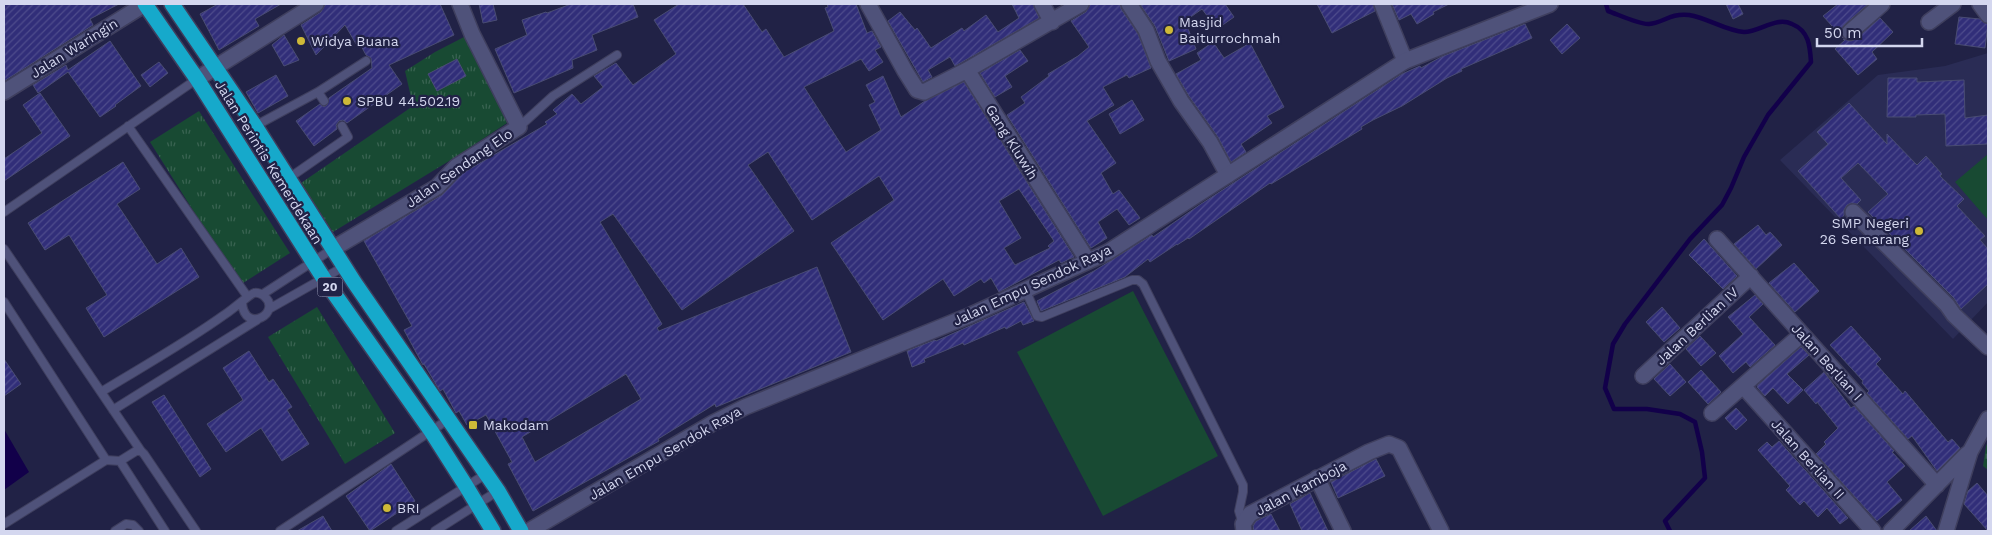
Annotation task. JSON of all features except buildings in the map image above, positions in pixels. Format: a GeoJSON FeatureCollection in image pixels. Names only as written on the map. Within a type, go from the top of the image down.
{"type":"FeatureCollection","features":[{"type":"Feature","properties":{"kind":"highway","name":"Jalan Perintis Kemerdekaan"},"geometry":{"type":"LineString","coordinates":[[145,4],[197,79],[313,262],[431,431],[493,531]]}},
{"type":"Feature","properties":{"kind":"highway","name":"Jalan Perintis Kemerdekaan"},"geometry":{"type":"LineString","coordinates":[[172,4],[255,126],[354,282],[498,491],[521,531]]}},
{"type":"Feature","properties":{"kind":"street","name":"Jalan Waringin"},"geometry":{"type":"LineString","coordinates":[[4,92],[145,4]]}},
{"type":"Feature","properties":{"kind":"street"},"geometry":{"type":"LineString","coordinates":[[215,68],[316,4]]}},
{"type":"Feature","properties":{"kind":"street","name":"Jalan Sendang Elo"},"geometry":{"type":"LineString","coordinates":[[334,248],[437,187],[457,166],[519,127],[472,34],[460,4]]}},
{"type":"Feature","properties":{"kind":"street"},"geometry":{"type":"LineString","coordinates":[[868,4],[917,90],[924,92],[967,70],[1081,4]]}},
{"type":"Feature","properties":{"kind":"street"},"geometry":{"type":"LineString","coordinates":[[1042,4],[1052,22]]}},
{"type":"Feature","properties":{"kind":"street"},"geometry":{"type":"LineString","coordinates":[[1128,4],[1146,30],[1158,61],[1181,101],[1210,142],[1228,174]]}},
{"type":"Feature","properties":{"kind":"street"},"geometry":{"type":"LineString","coordinates":[[1382,4],[1405,61]]}},
{"type":"Feature","properties":{"kind":"street"},"geometry":{"type":"LineString","coordinates":[[1850,32],[1882,4]]}},
{"type":"Feature","properties":{"kind":"street"},"geometry":{"type":"LineString","coordinates":[[1929,22],[1953,4]]}},
{"type":"Feature","properties":{"kind":"street"},"geometry":{"type":"LineString","coordinates":[[1980,4],[1988,15]]}},
{"type":"Feature","properties":{"kind":"street","name":"Jalan Empu Sendok Raya"},"geometry":{"type":"LineString","coordinates":[[529,531],[712,423],[745,407],[971,315],[1108,252],[1405,61],[1541,5]]}},
{"type":"Feature","properties":{"kind":"street","name":"Jalan Perintis Kemerdekaan"},"geometry":{"type":"LineString","coordinates":[[197,79],[215,68]]}},
{"type":"Feature","properties":{"kind":"street","name":"Gang Kluwih"},"geometry":{"type":"LineString","coordinates":[[967,70],[1088,260]]}},
{"type":"Feature","properties":{"kind":"street"},"geometry":{"type":"LineString","coordinates":[[1853,212],[1988,347]]}},
{"type":"Feature","properties":{"kind":"street","name":"Jalan Berlian I"},"geometry":{"type":"LineString","coordinates":[[1717,240],[1937,485]]}},
{"type":"Feature","properties":{"kind":"street","name":"Jalan Berlian IV"},"geometry":{"type":"LineString","coordinates":[[1643,376],[1751,276]]}},
{"type":"Feature","properties":{"kind":"street"},"geometry":{"type":"LineString","coordinates":[[1712,413],[1802,334]]}},
{"type":"Feature","properties":{"kind":"street","name":"Jalan Berlian II"},"geometry":{"type":"LineString","coordinates":[[1743,386],[1873,531]]}},
{"type":"Feature","properties":{"kind":"street"},"geometry":{"type":"LineString","coordinates":[[1946,531],[1970,452],[1988,419]]}},
{"type":"Feature","properties":{"kind":"street","name":"Jalan Kamboja"},"geometry":{"type":"LineString","coordinates":[[1243,528],[1250,514],[1317,478],[1388,444],[1398,448],[1441,531]]}},
{"type":"Feature","properties":{"kind":"street"},"geometry":{"type":"LineString","coordinates":[[1891,531],[1970,452]]}},
{"type":"Feature","properties":{"kind":"street"},"geometry":{"type":"LineString","coordinates":[[1317,478],[1343,531]]}},
{"type":"Feature","properties":{"kind":"lane"},"geometry":{"type":"LineString","coordinates":[[519,127],[553,96],[617,55]]}},
{"type":"Feature","properties":{"kind":"lane"},"geometry":{"type":"LineString","coordinates":[[255,126],[318,92],[366,61]]}},
{"type":"Feature","properties":{"kind":"lane"},"geometry":{"type":"LineString","coordinates":[[4,212],[197,79]]}},
{"type":"Feature","properties":{"kind":"lane"},"geometry":{"type":"LineString","coordinates":[[318,92],[324,101]]}},
{"type":"Feature","properties":{"kind":"lane"},"geometry":{"type":"LineString","coordinates":[[128,126],[245,299],[243,311],[248,318],[257,320]]}},
{"type":"Feature","properties":{"kind":"lane"},"geometry":{"type":"LineString","coordinates":[[289,178],[348,137],[342,126]]}},
{"type":"Feature","properties":{"kind":"lane","name":"Jalan Perintis Kemerdekaan"},"geometry":{"type":"LineString","coordinates":[[313,262],[334,248]]}},
{"type":"Feature","properties":{"kind":"lane"},"geometry":{"type":"LineString","coordinates":[[4,249],[196,531]]}},
{"type":"Feature","properties":{"kind":"lane"},"geometry":{"type":"LineString","coordinates":[[263,294],[313,262]]}},
{"type":"Feature","properties":{"kind":"lane"},"geometry":{"type":"LineString","coordinates":[[113,410],[265,316],[269,309],[345,266]]}},
{"type":"Feature","properties":{"kind":"lane"},"geometry":{"type":"LineString","coordinates":[[1025,289],[1038,316],[1042,318],[1132,280],[1138,280],[1143,284],[1243,485],[1239,510],[1243,528]]}},
{"type":"Feature","properties":{"kind":"lane"},"geometry":{"type":"LineString","coordinates":[[101,392],[255,292],[263,294],[268,301],[269,309]]}},
{"type":"Feature","properties":{"kind":"lane"},"geometry":{"type":"LineString","coordinates":[[4,302],[106,460]]}},
{"type":"Feature","properties":{"kind":"lane"},"geometry":{"type":"LineString","coordinates":[[280,531],[450,419]]}},
{"type":"Feature","properties":{"kind":"lane"},"geometry":{"type":"LineString","coordinates":[[4,524],[106,460],[120,461],[136,451],[140,451]]}},
{"type":"Feature","properties":{"kind":"lane"},"geometry":{"type":"LineString","coordinates":[[120,461],[165,531]]}},
{"type":"Feature","properties":{"kind":"lane"},"geometry":{"type":"LineString","coordinates":[[396,531],[486,474]]}},
{"type":"Feature","properties":{"kind":"lane"},"geometry":{"type":"LineString","coordinates":[[435,531],[498,491]]}},
{"type":"Feature","properties":{"kind":"lane"},"geometry":{"type":"LineString","coordinates":[[115,531],[126,524],[133,525],[139,531]]}},
{"type":"Feature","properties":{"kind":"shaded area","name":"SMP Negeri 26 Semarang"},"geometry":{"type":"Polygon","coordinates":[[[1988,53],[1988,302],[1953,339],[1780,160],[1878,75],[1945,66],[1988,53]]]}},
{"type":"Feature","properties":{"kind":"shaded area"},"geometry":{"type":"Polygon","coordinates":[[[4,429],[29,472],[4,490],[4,429]]]}},
{"type":"Feature","properties":{"kind":"green space"},"geometry":{"type":"Polygon","coordinates":[[[466,36],[510,121],[454,158],[333,232],[301,183],[413,106],[405,71],[435,52],[466,36]]]}},
{"type":"Feature","properties":{"kind":"green space"},"geometry":{"type":"Polygon","coordinates":[[[199,111],[290,253],[240,285],[150,142],[199,111]]]}},
{"type":"Feature","properties":{"kind":"green space"},"geometry":{"type":"Polygon","coordinates":[[[1988,154],[1988,220],[1955,182],[1988,154]]]}},
{"type":"Feature","properties":{"kind":"green space"},"geometry":{"type":"Polygon","coordinates":[[[1133,291],[1218,456],[1103,516],[1017,352],[1133,291]]]}},
{"type":"Feature","properties":{"kind":"green space"},"geometry":{"type":"Polygon","coordinates":[[[317,307],[395,433],[345,464],[268,337],[317,307]]]}},
{"type":"Feature","properties":{"kind":"green space"},"geometry":{"type":"Polygon","coordinates":[[[1988,442],[1988,470],[1983,466],[1988,442]]]}},
{"type":"Feature","properties":{"kind":"waterway"},"geometry":{"type":"LineString","coordinates":[[1606,4],[1608,11],[1645,24],[1654,23],[1676,15],[1689,15],[1744,32],[1756,30],[1774,23],[1786,22],[1798,27],[1802,31],[1808,40],[1810,50],[1811,62],[1768,115],[1744,157],[1722,205],[1690,239],[1625,324],[1613,344],[1605,388],[1614,409],[1647,409],[1680,414],[1695,422],[1702,452],[1705,478],[1665,521],[1670,531]]}},
{"type":"Feature","properties":{"kind":"place","name":"Masjid Baiturrochmah"},"geometry":{"type":"Point","coordinates":[1169,30]}},
{"type":"Feature","properties":{"kind":"place","name":"Widya Buana"},"geometry":{"type":"Point","coordinates":[301,41]}},
{"type":"Feature","properties":{"kind":"place","name":"SPBU 44.502.19"},"geometry":{"type":"Point","coordinates":[347,101]}},
{"type":"Feature","properties":{"kind":"place","name":"SMP Negeri 26 Semarang"},"geometry":{"type":"Point","coordinates":[1919,231]}},
{"type":"Feature","properties":{"kind":"place","name":"Makodam"},"geometry":{"type":"Point","coordinates":[473,425]}},
{"type":"Feature","properties":{"kind":"place","name":"BRI"},"geometry":{"type":"Point","coordinates":[387,508]}}]}
